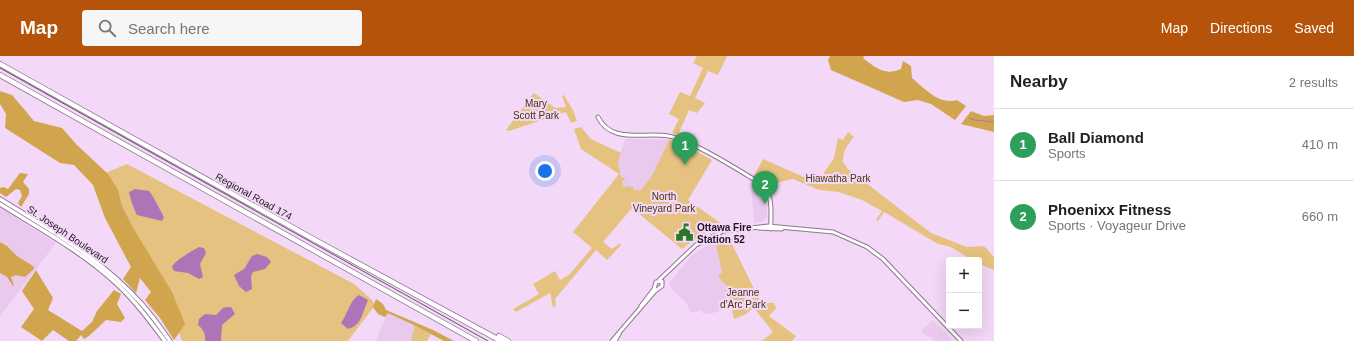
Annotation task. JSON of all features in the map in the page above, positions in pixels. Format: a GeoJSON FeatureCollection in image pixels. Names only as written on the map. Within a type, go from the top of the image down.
{"type":"FeatureCollection","features":[{"type":"Feature","properties":{"kind":"highway","name":"Regional Road 174"},"geometry":{"type":"LineString","coordinates":[[0,64],[501,341]]}},
{"type":"Feature","properties":{"kind":"highway","name":"Regional Road 174"},"geometry":{"type":"LineString","coordinates":[[0,75],[476,341]]}},
{"type":"Feature","properties":{"kind":"highway"},"geometry":{"type":"LineString","coordinates":[[411,292],[508,341]]}},
{"type":"Feature","properties":{"kind":"highway"},"geometry":{"type":"LineString","coordinates":[[433,317],[469,341]]}},
{"type":"Feature","properties":{"kind":"main road"},"geometry":{"type":"LineString","coordinates":[[598,117],[606,128],[615,133],[626,135],[663,135],[681,139],[758,182],[768,191],[771,199],[771,228]]}},
{"type":"Feature","properties":{"kind":"main road","name":"St. Joseph Boulevard"},"geometry":{"type":"LineString","coordinates":[[0,199],[120,281],[140,302],[170,341]]}},
{"type":"Feature","properties":{"kind":"main road","name":"St. Joseph Boulevard"},"geometry":{"type":"LineString","coordinates":[[0,204],[34,222]]}},
{"type":"Feature","properties":{"kind":"main road"},"geometry":{"type":"LineString","coordinates":[[612,341],[657,286],[656,282],[696,245],[713,234],[728,230],[787,228],[833,232],[867,247],[883,260],[962,341]]}},
{"type":"Feature","properties":{"kind":"main road","name":"St. Joseph Boulevard"},"geometry":{"type":"LineString","coordinates":[[82,254],[122,289],[140,308],[165,341]]}},
{"type":"Feature","properties":{"kind":"main road"},"geometry":{"type":"LineString","coordinates":[[657,286],[662,286],[678,262]]}},
{"type":"Feature","properties":{"kind":"main road"},"geometry":{"type":"LineString","coordinates":[[659,280],[663,283]]}},
{"type":"Feature","properties":{"kind":"main road"},"geometry":{"type":"LineString","coordinates":[[615,341],[625,324]]}},
{"type":"Feature","properties":{"kind":"shaded area"},"geometry":{"type":"Polygon","coordinates":[[[830,56],[864,56],[863,58],[876,68],[890,72],[901,69],[903,61],[911,66],[912,78],[927,91],[938,98],[950,101],[957,100],[966,106],[955,120],[931,104],[918,100],[904,102],[831,70],[828,60],[830,56]]]}},
{"type":"Feature","properties":{"kind":"shaded area"},"geometry":{"type":"Polygon","coordinates":[[[0,91],[12,95],[34,121],[62,128],[77,145],[108,174],[118,190],[122,206],[132,226],[172,292],[185,324],[174,340],[160,318],[145,300],[151,292],[140,278],[136,293],[123,279],[131,267],[105,218],[93,185],[74,165],[60,163],[5,128],[6,114],[0,104],[0,91]]]}},
{"type":"Feature","properties":{"kind":"shaded area"},"geometry":{"type":"Polygon","coordinates":[[[971,111],[984,116],[994,115],[994,132],[961,124],[971,111]]]}},
{"type":"Feature","properties":{"kind":"shaded area"},"geometry":{"type":"Polygon","coordinates":[[[625,139],[669,140],[652,176],[636,197],[624,188],[618,162],[625,139]]]}},
{"type":"Feature","properties":{"kind":"shaded area"},"geometry":{"type":"Polygon","coordinates":[[[20,173],[28,174],[23,182],[29,189],[29,194],[21,207],[18,203],[22,196],[20,190],[16,189],[6,197],[0,193],[0,188],[4,187],[8,189],[20,173]]]}},
{"type":"Feature","properties":{"kind":"shaded area"},"geometry":{"type":"Polygon","coordinates":[[[751,182],[761,189],[767,200],[767,217],[762,222],[754,222],[751,182]]]}},
{"type":"Feature","properties":{"kind":"shaded area"},"geometry":{"type":"Polygon","coordinates":[[[135,189],[149,191],[164,217],[162,221],[137,215],[129,192],[135,189]]]}},
{"type":"Feature","properties":{"kind":"shaded area"},"geometry":{"type":"Polygon","coordinates":[[[0,208],[56,243],[0,316],[0,208]]]}},
{"type":"Feature","properties":{"kind":"shaded area"},"geometry":{"type":"Polygon","coordinates":[[[715,240],[731,307],[710,314],[702,313],[702,310],[691,313],[686,302],[671,289],[669,283],[692,255],[715,240]]]}},
{"type":"Feature","properties":{"kind":"shaded area"},"geometry":{"type":"Polygon","coordinates":[[[0,242],[7,246],[17,256],[33,266],[34,269],[25,277],[16,275],[11,277],[14,286],[7,277],[0,273],[0,242]]]}},
{"type":"Feature","properties":{"kind":"shaded area"},"geometry":{"type":"Polygon","coordinates":[[[199,247],[204,248],[206,253],[200,264],[203,277],[199,279],[188,273],[174,271],[172,267],[176,262],[199,247]]]}},
{"type":"Feature","properties":{"kind":"shaded area"},"geometry":{"type":"Polygon","coordinates":[[[257,254],[267,257],[271,262],[265,269],[253,272],[251,276],[252,289],[246,292],[239,286],[234,275],[244,269],[252,256],[257,254]]]}},
{"type":"Feature","properties":{"kind":"shaded area"},"geometry":{"type":"Polygon","coordinates":[[[36,270],[53,298],[48,310],[82,331],[92,322],[97,311],[114,290],[121,294],[117,304],[125,318],[121,322],[106,320],[84,339],[81,335],[76,341],[69,341],[53,330],[42,341],[21,327],[34,309],[22,291],[36,270]]]}},
{"type":"Feature","properties":{"kind":"shaded area"},"geometry":{"type":"Polygon","coordinates":[[[359,295],[368,300],[359,321],[356,325],[348,329],[341,323],[353,300],[359,295]]]}},
{"type":"Feature","properties":{"kind":"shaded area"},"geometry":{"type":"Polygon","coordinates":[[[376,299],[383,304],[386,310],[433,330],[454,341],[444,341],[388,313],[385,317],[378,314],[373,307],[376,299]]]}},
{"type":"Feature","properties":{"kind":"shaded area"},"geometry":{"type":"Polygon","coordinates":[[[231,307],[235,314],[222,325],[221,341],[205,341],[204,332],[198,325],[199,319],[205,314],[216,315],[223,308],[231,307]]]}},
{"type":"Feature","properties":{"kind":"shaded area"},"geometry":{"type":"Polygon","coordinates":[[[388,311],[416,325],[413,341],[376,341],[388,311]]]}},
{"type":"Feature","properties":{"kind":"shaded area"},"geometry":{"type":"Polygon","coordinates":[[[932,320],[953,341],[933,341],[934,340],[921,331],[932,320]]]}},
{"type":"Feature","properties":{"kind":"green space"},"geometry":{"type":"Polygon","coordinates":[[[697,56],[727,56],[718,75],[708,71],[695,98],[705,103],[697,113],[689,110],[678,135],[672,133],[679,119],[669,114],[680,92],[690,96],[703,68],[693,63],[697,56]]]}},
{"type":"Feature","properties":{"kind":"green space","name":"Mary Scott Park"},"geometry":{"type":"Polygon","coordinates":[[[534,93],[555,108],[566,107],[562,96],[564,95],[573,110],[577,121],[571,123],[566,112],[509,131],[506,130],[534,93]]]}},
{"type":"Feature","properties":{"kind":"green space","name":"North Vineyard Park"},"geometry":{"type":"Polygon","coordinates":[[[581,127],[591,139],[621,153],[618,162],[621,177],[626,179],[622,181],[624,188],[627,186],[633,187],[634,190],[640,190],[637,195],[652,176],[669,140],[683,144],[712,160],[688,200],[723,225],[700,235],[682,249],[632,208],[603,242],[612,249],[620,243],[621,245],[607,260],[596,250],[555,299],[556,306],[553,307],[550,293],[516,312],[513,309],[539,294],[533,284],[555,271],[560,280],[569,275],[592,248],[573,232],[619,174],[581,149],[574,129],[581,127]]]}},
{"type":"Feature","properties":{"kind":"green space","name":"Hiawatha Park"},"geometry":{"type":"Polygon","coordinates":[[[848,132],[854,137],[847,146],[844,155],[843,162],[848,169],[931,233],[967,247],[984,246],[994,257],[994,270],[982,265],[982,257],[967,257],[951,247],[938,244],[884,212],[878,221],[876,220],[882,211],[862,200],[839,192],[819,190],[793,179],[767,185],[754,176],[763,159],[817,183],[834,158],[838,138],[843,140],[848,132]]]}},
{"type":"Feature","properties":{"kind":"green space"},"geometry":{"type":"Polygon","coordinates":[[[127,164],[354,284],[372,300],[375,305],[348,341],[182,341],[163,291],[103,174],[127,164]]]}},
{"type":"Feature","properties":{"kind":"green space","name":"Jeanne d'Arc Park"},"geometry":{"type":"Polygon","coordinates":[[[728,236],[761,303],[774,303],[776,308],[769,316],[796,336],[792,341],[762,341],[773,332],[754,308],[744,315],[734,319],[726,285],[718,277],[722,272],[715,240],[728,236]]]}},
{"type":"Feature","properties":{"kind":"green space"},"geometry":{"type":"Polygon","coordinates":[[[415,325],[431,334],[427,341],[411,341],[415,325]]]}},
{"type":"Feature","properties":{"kind":"waterway"},"geometry":{"type":"LineString","coordinates":[[969,118],[994,122]]}},
{"type":"Feature","properties":{"kind":"tram line"},"geometry":{"type":"LineString","coordinates":[[0,68],[488,341]]}},
{"type":"Feature","properties":{"kind":"place","name":"Ball Diamond"},"geometry":{"type":"Point","coordinates":[685,165]}},
{"type":"Feature","properties":{"kind":"place","name":"Phoenixx Fitness"},"geometry":{"type":"Point","coordinates":[765,204]}},
{"type":"Feature","properties":{"kind":"place","name":"Ottawa Fire Station 52"},"geometry":{"type":"Point","coordinates":[684,233]}}]}
